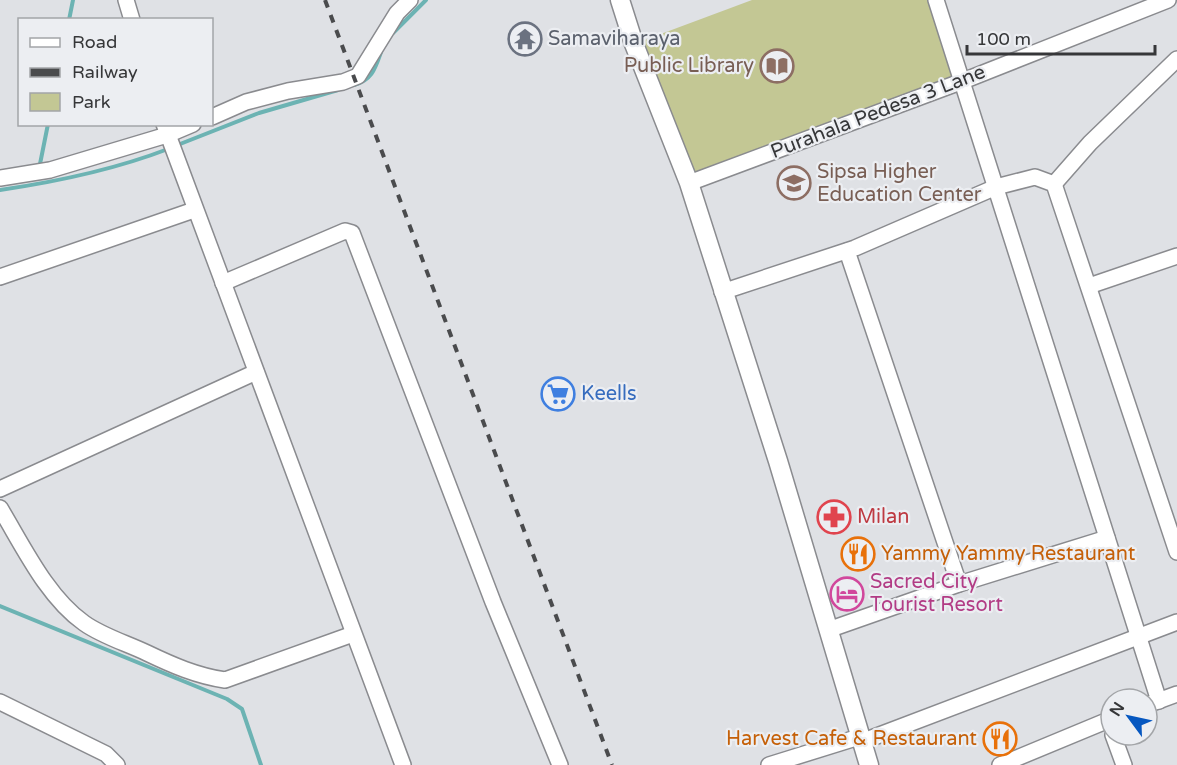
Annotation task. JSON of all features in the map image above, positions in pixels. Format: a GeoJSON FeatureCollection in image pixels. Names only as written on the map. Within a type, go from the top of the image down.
{"type":"FeatureCollection","features":[{"type":"Feature","properties":{"kind":"main road"},"geometry":{"type":"LineString","coordinates":[[620,0],[634,44],[689,183],[722,292],[778,461],[869,765]]}},
{"type":"Feature","properties":{"kind":"street"},"geometry":{"type":"LineString","coordinates":[[126,0],[131,18]]}},
{"type":"Feature","properties":{"kind":"street"},"geometry":{"type":"LineString","coordinates":[[213,117],[246,102],[288,91],[343,82],[358,76],[397,13],[410,0]]}},
{"type":"Feature","properties":{"kind":"street"},"geometry":{"type":"LineString","coordinates":[[936,0],[1139,638],[1150,687]]}},
{"type":"Feature","properties":{"kind":"street","name":"Purahala Pedesa 3 Lane"},"geometry":{"type":"LineString","coordinates":[[689,183],[963,81],[1168,0]]}},
{"type":"Feature","properties":{"kind":"street"},"geometry":{"type":"LineString","coordinates":[[1054,184],[1090,142],[1177,59]]}},
{"type":"Feature","properties":{"kind":"street"},"geometry":{"type":"LineString","coordinates":[[0,178],[50,170],[169,140],[190,126]]}},
{"type":"Feature","properties":{"kind":"street"},"geometry":{"type":"LineString","coordinates":[[169,140],[403,765]]}},
{"type":"Feature","properties":{"kind":"street"},"geometry":{"type":"LineString","coordinates":[[722,292],[847,251],[996,187],[1035,177],[1054,184]]}},
{"type":"Feature","properties":{"kind":"street"},"geometry":{"type":"LineString","coordinates":[[1054,184],[1177,552]]}},
{"type":"Feature","properties":{"kind":"street"},"geometry":{"type":"LineString","coordinates":[[0,277],[194,210]]}},
{"type":"Feature","properties":{"kind":"street"},"geometry":{"type":"LineString","coordinates":[[223,283],[345,231],[352,233],[493,602],[560,765]]}},
{"type":"Feature","properties":{"kind":"street"},"geometry":{"type":"LineString","coordinates":[[847,251],[959,584]]}},
{"type":"Feature","properties":{"kind":"street"},"geometry":{"type":"LineString","coordinates":[[1089,286],[1177,256]]}},
{"type":"Feature","properties":{"kind":"street"},"geometry":{"type":"LineString","coordinates":[[0,489],[256,372]]}},
{"type":"Feature","properties":{"kind":"street"},"geometry":{"type":"LineString","coordinates":[[0,508],[39,574],[72,614],[87,625],[181,669],[206,678],[225,680],[353,634]]}},
{"type":"Feature","properties":{"kind":"street"},"geometry":{"type":"LineString","coordinates":[[828,630],[959,584],[1107,538]]}},
{"type":"Feature","properties":{"kind":"street"},"geometry":{"type":"LineString","coordinates":[[769,765],[860,739],[1139,638],[1177,622]]}},
{"type":"Feature","properties":{"kind":"street"},"geometry":{"type":"LineString","coordinates":[[1159,701],[1177,694]]}},
{"type":"Feature","properties":{"kind":"street"},"geometry":{"type":"LineString","coordinates":[[0,702],[106,754],[117,765]]}},
{"type":"Feature","properties":{"kind":"street"},"geometry":{"type":"LineString","coordinates":[[1000,765],[1099,730]]}},
{"type":"Feature","properties":{"kind":"street"},"geometry":{"type":"LineString","coordinates":[[1118,747],[1124,765]]}},
{"type":"Feature","properties":{"kind":"green space"},"geometry":{"type":"Polygon","coordinates":[[[752,0],[936,0],[963,81],[689,183],[634,44],[752,0]]]}},
{"type":"Feature","properties":{"kind":"waterway"},"geometry":{"type":"LineString","coordinates":[[69,18],[73,0]]}},
{"type":"Feature","properties":{"kind":"waterway"},"geometry":{"type":"LineString","coordinates":[[393,33],[426,0]]}},
{"type":"Feature","properties":{"kind":"waterway"},"geometry":{"type":"LineString","coordinates":[[354,85],[369,77],[375,69],[381,52]]}},
{"type":"Feature","properties":{"kind":"waterway"},"geometry":{"type":"LineString","coordinates":[[175,146],[259,113],[338,90]]}},
{"type":"Feature","properties":{"kind":"waterway"},"geometry":{"type":"LineString","coordinates":[[39,169],[48,126]]}},
{"type":"Feature","properties":{"kind":"waterway"},"geometry":{"type":"LineString","coordinates":[[0,190],[85,174],[128,163],[168,149]]}},
{"type":"Feature","properties":{"kind":"waterway"},"geometry":{"type":"LineString","coordinates":[[0,606],[227,699],[242,709],[261,765]]}},
{"type":"Feature","properties":{"kind":"railway"},"geometry":{"type":"LineString","coordinates":[[325,0],[612,765]]}},
{"type":"Feature","properties":{"kind":"place","name":"Samaviharaya"},"geometry":{"type":"Point","coordinates":[525,39]}},
{"type":"Feature","properties":{"kind":"place","name":"Public Library"},"geometry":{"type":"Point","coordinates":[777,66]}},
{"type":"Feature","properties":{"kind":"place","name":"Sipsa Higher Education Center"},"geometry":{"type":"Point","coordinates":[794,183]}},
{"type":"Feature","properties":{"kind":"place","name":"Keells"},"geometry":{"type":"Point","coordinates":[558,394]}},
{"type":"Feature","properties":{"kind":"place","name":"Milan"},"geometry":{"type":"Point","coordinates":[834,517]}},
{"type":"Feature","properties":{"kind":"place","name":"Yammy Yammy Restaurant"},"geometry":{"type":"Point","coordinates":[858,554]}},
{"type":"Feature","properties":{"kind":"place","name":"Sacred City Tourist Resort"},"geometry":{"type":"Point","coordinates":[847,594]}},
{"type":"Feature","properties":{"kind":"place","name":"Harvest Cafe & Restaurant"},"geometry":{"type":"Point","coordinates":[1000,739]}}]}
